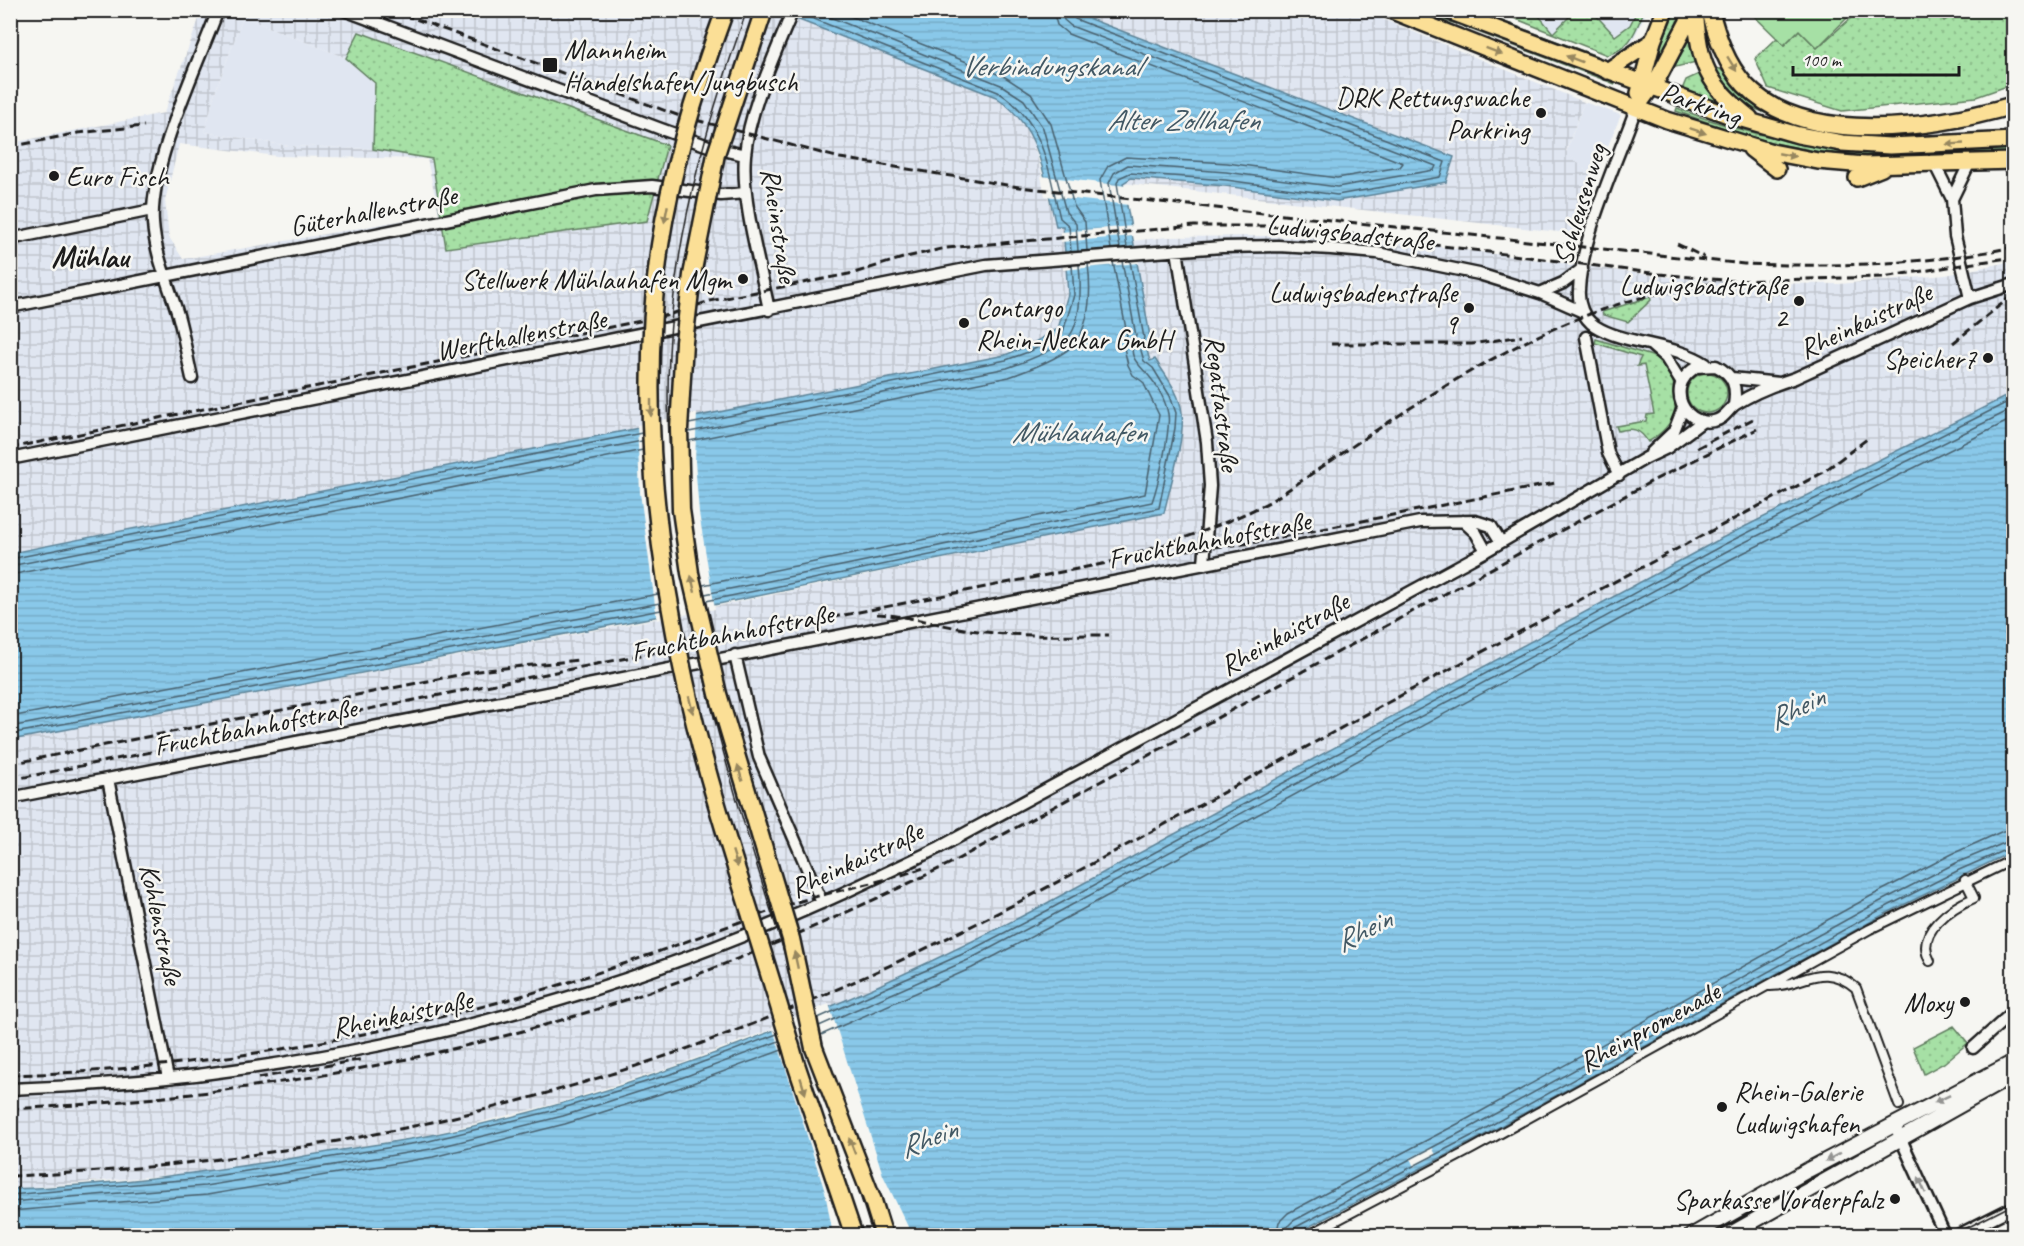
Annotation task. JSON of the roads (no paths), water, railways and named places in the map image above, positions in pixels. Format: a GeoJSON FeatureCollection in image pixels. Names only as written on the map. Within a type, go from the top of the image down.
{"type":"FeatureCollection","features":[{"type":"Feature","properties":{"kind":"highway"},"geometry":{"type":"LineString","coordinates":[[725,10],[694,101],[667,210],[655,284],[651,348],[651,433],[657,514],[676,639],[700,742],[810,1111],[850,1228]]}},
{"type":"Feature","properties":{"kind":"highway"},"geometry":{"type":"LineString","coordinates":[[764,10],[716,153],[692,275],[684,342],[679,429],[681,510],[690,573],[718,694],[791,939],[814,1048],[884,1236]]}},
{"type":"Feature","properties":{"kind":"highway"},"geometry":{"type":"LineString","coordinates":[[1710,10],[1716,36],[1729,62],[1746,86],[1774,106],[1806,119],[1839,126],[1879,128],[1960,118],[2013,105]]}},
{"type":"Feature","properties":{"kind":"main road","name":"Parkring"},"geometry":{"type":"LineString","coordinates":[[1446,10],[1606,71],[1757,124],[1842,142],[1878,145],[2013,140]]}},
{"type":"Feature","properties":{"kind":"main road"},"geometry":{"type":"LineString","coordinates":[[1647,86],[1653,41],[1665,10]]}},
{"type":"Feature","properties":{"kind":"main road"},"geometry":{"type":"LineString","coordinates":[[1636,108],[1694,10]]}},
{"type":"Feature","properties":{"kind":"main road"},"geometry":{"type":"LineString","coordinates":[[1694,10],[1699,45],[1707,74],[1730,102],[1757,124]]}},
{"type":"Feature","properties":{"kind":"main road","name":"Parkring"},"geometry":{"type":"LineString","coordinates":[[1403,12],[1636,108],[1692,129],[1747,145],[1818,161],[1887,165],[2013,161]]}},
{"type":"Feature","properties":{"kind":"main road"},"geometry":{"type":"LineString","coordinates":[[1606,71],[1653,41]]}},
{"type":"Feature","properties":{"kind":"main road"},"geometry":{"type":"LineString","coordinates":[[1747,145],[1777,169]]}},
{"type":"Feature","properties":{"kind":"main road"},"geometry":{"type":"LineString","coordinates":[[1857,178],[1887,165]]}},
{"type":"Feature","properties":{"kind":"main road"},"geometry":{"type":"LineString","coordinates":[[1993,1081],[2013,1062]]}},
{"type":"Feature","properties":{"kind":"main road"},"geometry":{"type":"LineString","coordinates":[[1727,1236],[1900,1137],[2013,1067]]}},
{"type":"Feature","properties":{"kind":"main road"},"geometry":{"type":"LineString","coordinates":[[1691,1236],[1894,1124],[1993,1081],[2013,1075]]}},
{"type":"Feature","properties":{"kind":"street"},"geometry":{"type":"LineString","coordinates":[[192,378],[179,318],[155,243],[152,210],[156,182],[171,135],[218,10]]}},
{"type":"Feature","properties":{"kind":"street"},"geometry":{"type":"LineString","coordinates":[[344,10],[661,129],[745,155]]}},
{"type":"Feature","properties":{"kind":"street","name":"Rheinstraße"},"geometry":{"type":"LineString","coordinates":[[769,310],[746,193],[745,155],[754,113],[793,10]]}},
{"type":"Feature","properties":{"kind":"street","name":"Schleusenweg"},"geometry":{"type":"LineString","coordinates":[[1583,312],[1579,290],[1582,269],[1600,205],[1636,108]]}},
{"type":"Feature","properties":{"kind":"street"},"geometry":{"type":"LineString","coordinates":[[1952,199],[1969,164]]}},
{"type":"Feature","properties":{"kind":"street"},"geometry":{"type":"LineString","coordinates":[[1935,165],[1952,199],[1955,236],[1970,298]]}},
{"type":"Feature","properties":{"kind":"street","name":"Güterhallenstraße"},"geometry":{"type":"LineString","coordinates":[[10,307],[596,190],[652,186],[721,195],[746,193]]}},
{"type":"Feature","properties":{"kind":"street"},"geometry":{"type":"LineString","coordinates":[[10,239],[152,210]]}},
{"type":"Feature","properties":{"kind":"street","name":"Ludwigsbadstraße"},"geometry":{"type":"LineString","coordinates":[[1041,261],[1177,250],[1278,246],[1377,254],[1479,274],[1540,293],[1583,312]]}},
{"type":"Feature","properties":{"kind":"street","name":"Regattastraße"},"geometry":{"type":"LineString","coordinates":[[1177,250],[1207,442],[1210,486],[1204,564]]}},
{"type":"Feature","properties":{"kind":"street","name":"Werfthallenstraße"},"geometry":{"type":"LineString","coordinates":[[10,459],[769,310],[953,271],[1041,261]]}},
{"type":"Feature","properties":{"kind":"street"},"geometry":{"type":"LineString","coordinates":[[1540,293],[1563,283],[1582,269]]}},
{"type":"Feature","properties":{"kind":"street","name":"Rheinkaistraße"},"geometry":{"type":"LineString","coordinates":[[1734,405],[1780,382],[1796,378],[1970,298],[2013,284]]}},
{"type":"Feature","properties":{"kind":"street"},"geometry":{"type":"LineString","coordinates":[[1583,312],[1597,327],[1690,354],[1706,364],[1725,370],[1732,378],[1736,391],[1734,405],[1726,415],[1716,421],[1703,422],[1692,417],[1683,408],[1679,395],[1681,382],[1696,367],[1706,364]]}},
{"type":"Feature","properties":{"kind":"street"},"geometry":{"type":"LineString","coordinates":[[1586,337],[1608,453],[1618,475]]}},
{"type":"Feature","properties":{"kind":"street"},"geometry":{"type":"LineString","coordinates":[[1650,344],[1666,358],[1681,382]]}},
{"type":"Feature","properties":{"kind":"street","name":"Rheinkaistraße"},"geometry":{"type":"LineString","coordinates":[[1732,378],[1780,382]]}},
{"type":"Feature","properties":{"kind":"street","name":"Rheinkaistraße"},"geometry":{"type":"LineString","coordinates":[[1646,458],[1674,431],[1683,408]]}},
{"type":"Feature","properties":{"kind":"street","name":"Rheinkaistraße"},"geometry":{"type":"LineString","coordinates":[[10,1089],[168,1078],[337,1053],[499,1016],[627,978],[744,936],[822,903],[940,847],[1486,551],[1667,448],[1703,422]]}},
{"type":"Feature","properties":{"kind":"street"},"geometry":{"type":"LineString","coordinates":[[1463,521],[1476,533],[1486,551]]}},
{"type":"Feature","properties":{"kind":"street","name":"Fruchtbahnhofstraße"},"geometry":{"type":"LineString","coordinates":[[10,798],[1420,522],[1475,521],[1491,526],[1501,542]]}},
{"type":"Feature","properties":{"kind":"street"},"geometry":{"type":"LineString","coordinates":[[735,655],[759,757],[822,903]]}},
{"type":"Feature","properties":{"kind":"street","name":"Kohlenstraße"},"geometry":{"type":"LineString","coordinates":[[108,779],[168,1078]]}},
{"type":"Feature","properties":{"kind":"street","name":"Rheinpromenade"},"geometry":{"type":"LineString","coordinates":[[1307,1236],[1472,1149],[1766,986],[1965,880],[2013,859]]}},
{"type":"Feature","properties":{"kind":"street"},"geometry":{"type":"LineString","coordinates":[[1930,961],[1927,945],[1935,926],[1952,909],[1974,898],[1965,880]]}},
{"type":"Feature","properties":{"kind":"street"},"geometry":{"type":"LineString","coordinates":[[1766,986],[1785,987],[1807,976],[1822,974],[1841,978],[1856,988],[1899,1105]]}},
{"type":"Feature","properties":{"kind":"street"},"geometry":{"type":"LineString","coordinates":[[1973,1048],[2013,1011]]}},
{"type":"Feature","properties":{"kind":"street"},"geometry":{"type":"LineString","coordinates":[[1894,1124],[1944,1235]]}},
{"type":"Feature","properties":{"kind":"street"},"geometry":{"type":"LineString","coordinates":[[1956,1236],[2013,1207]]}},
{"type":"Feature","properties":{"kind":"water","name":"Mühlauhafen"},"geometry":{"type":"Polygon","coordinates":[[[776,11],[1069,11],[1454,157],[1446,182],[1337,201],[1225,186],[1131,178],[1123,183],[1151,342],[1146,347],[1150,361],[1155,359],[1172,385],[1182,413],[1179,449],[1164,513],[660,616],[11,740],[11,553],[1005,355],[1028,346],[1058,329],[1068,294],[1063,226],[1056,226],[1044,172],[1032,138],[1011,109],[996,97],[776,11]]]}},
{"type":"Feature","properties":{"kind":"water","name":"Rhein"},"geometry":{"type":"Polygon","coordinates":[[[2013,393],[2013,851],[1881,916],[1479,1138],[1293,1235],[11,1236],[10,1189],[117,1182],[188,1174],[427,1136],[585,1097],[739,1044],[815,1013],[890,980],[1036,909],[1722,538],[2013,393]]]}},
{"type":"Feature","properties":{"kind":"tram line"},"geometry":{"type":"LineString","coordinates":[[747,10],[700,159],[683,235],[672,312],[668,393],[671,472],[680,552],[694,630],[712,708],[756,862],[873,1236]]}},
{"type":"Feature","properties":{"kind":"tram line"},"geometry":{"type":"LineString","coordinates":[[1951,1236],[2014,1204]]}},
{"type":"Feature","properties":{"kind":"railway"},"geometry":{"type":"LineString","coordinates":[[391,10],[677,115],[840,158],[1019,187],[1744,264],[1812,265],[1913,261],[2014,247]]}},
{"type":"Feature","properties":{"kind":"railway"},"geometry":{"type":"LineString","coordinates":[[10,147],[78,133],[144,126]]}},
{"type":"Feature","properties":{"kind":"railway"},"geometry":{"type":"LineString","coordinates":[[10,448],[665,316],[710,301],[854,273],[906,257],[946,248],[1194,226],[1266,226],[1319,230],[1659,274],[1735,281],[1883,277],[2014,257]]}},
{"type":"Feature","properties":{"kind":"railway"},"geometry":{"type":"LineString","coordinates":[[1677,244],[1704,257]]}},
{"type":"Feature","properties":{"kind":"railway"},"geometry":{"type":"LineString","coordinates":[[10,780],[1107,563],[1211,528],[1271,501],[1426,398],[1535,337],[1592,313],[1651,295],[1713,284]]}},
{"type":"Feature","properties":{"kind":"railway"},"geometry":{"type":"LineString","coordinates":[[1953,343],[2014,294]]}},
{"type":"Feature","properties":{"kind":"railway"},"geometry":{"type":"LineString","coordinates":[[1331,344],[1472,344],[1522,336]]}},
{"type":"Feature","properties":{"kind":"railway"},"geometry":{"type":"LineString","coordinates":[[1697,448],[1753,419]]}},
{"type":"Feature","properties":{"kind":"railway"},"geometry":{"type":"LineString","coordinates":[[10,1109],[91,1104],[253,1086],[332,1074],[412,1058],[491,1040],[569,1018],[646,993],[723,964],[837,916],[949,864],[1654,480],[1757,429]]}},
{"type":"Feature","properties":{"kind":"railway"},"geometry":{"type":"LineString","coordinates":[[10,1176],[101,1171],[283,1150],[462,1115],[551,1092],[638,1065],[798,1006],[941,941],[1082,869],[1489,648],[1822,473],[1867,439]]}},
{"type":"Feature","properties":{"kind":"railway"},"geometry":{"type":"LineString","coordinates":[[1160,553],[1251,543],[1555,483]]}},
{"type":"Feature","properties":{"kind":"railway"},"geometry":{"type":"LineString","coordinates":[[877,614],[994,633],[1109,635]]}},
{"type":"Feature","properties":{"kind":"railway"},"geometry":{"type":"LineString","coordinates":[[10,764],[478,671],[578,660]]}},
{"type":"Feature","properties":{"kind":"railway"},"geometry":{"type":"LineString","coordinates":[[10,1075],[151,1066],[221,1058],[361,1035],[566,983],[785,906],[926,867]]}},
{"type":"Feature","properties":{"kind":"railway"},"geometry":{"type":"LineString","coordinates":[[258,1078],[364,1059]]}},
{"type":"Feature","properties":{"kind":"place","name":"Mannheim Handelshafen/Jungbusch"},"geometry":{"type":"Point","coordinates":[550,65]}},
{"type":"Feature","properties":{"kind":"place","name":"DRK Rettungswache Parkring"},"geometry":{"type":"Point","coordinates":[1541,113]}},
{"type":"Feature","properties":{"kind":"place","name":"Euro Fisch"},"geometry":{"type":"Point","coordinates":[54,176]}},
{"type":"Feature","properties":{"kind":"place","name":"Stellwerk Mühlauhafen Mgm"},"geometry":{"type":"Point","coordinates":[743,279]}},
{"type":"Feature","properties":{"kind":"place","name":"Ludwigsbadstraße 2"},"geometry":{"type":"Point","coordinates":[1799,301]}},
{"type":"Feature","properties":{"kind":"place","name":"Ludwigsbadenstraße 9"},"geometry":{"type":"Point","coordinates":[1469,308]}},
{"type":"Feature","properties":{"kind":"place","name":"Contargo Rhein-Neckar GmbH"},"geometry":{"type":"Point","coordinates":[964,323]}},
{"type":"Feature","properties":{"kind":"place","name":"Speicher7"},"geometry":{"type":"Point","coordinates":[1988,358]}},
{"type":"Feature","properties":{"kind":"place","name":"Moxy"},"geometry":{"type":"Point","coordinates":[1965,1002]}},
{"type":"Feature","properties":{"kind":"place","name":"Rhein-Galerie Ludwigshafen"},"geometry":{"type":"Point","coordinates":[1722,1107]}},
{"type":"Feature","properties":{"kind":"place","name":"Sparkasse Vorderpfalz"},"geometry":{"type":"Point","coordinates":[1895,1199]}},
{"type":"Feature","properties":{"kind":"district","name":"Mühlau"},"geometry":{"type":"Point","coordinates":[90,257]}},
{"type":"Feature","properties":{"kind":"water label","name":"Verbindungskanal"},"geometry":{"type":"Point","coordinates":[1050,66]}},
{"type":"Feature","properties":{"kind":"water label","name":"Alter Zollhafen"},"geometry":{"type":"Point","coordinates":[1183,120]}}]}
